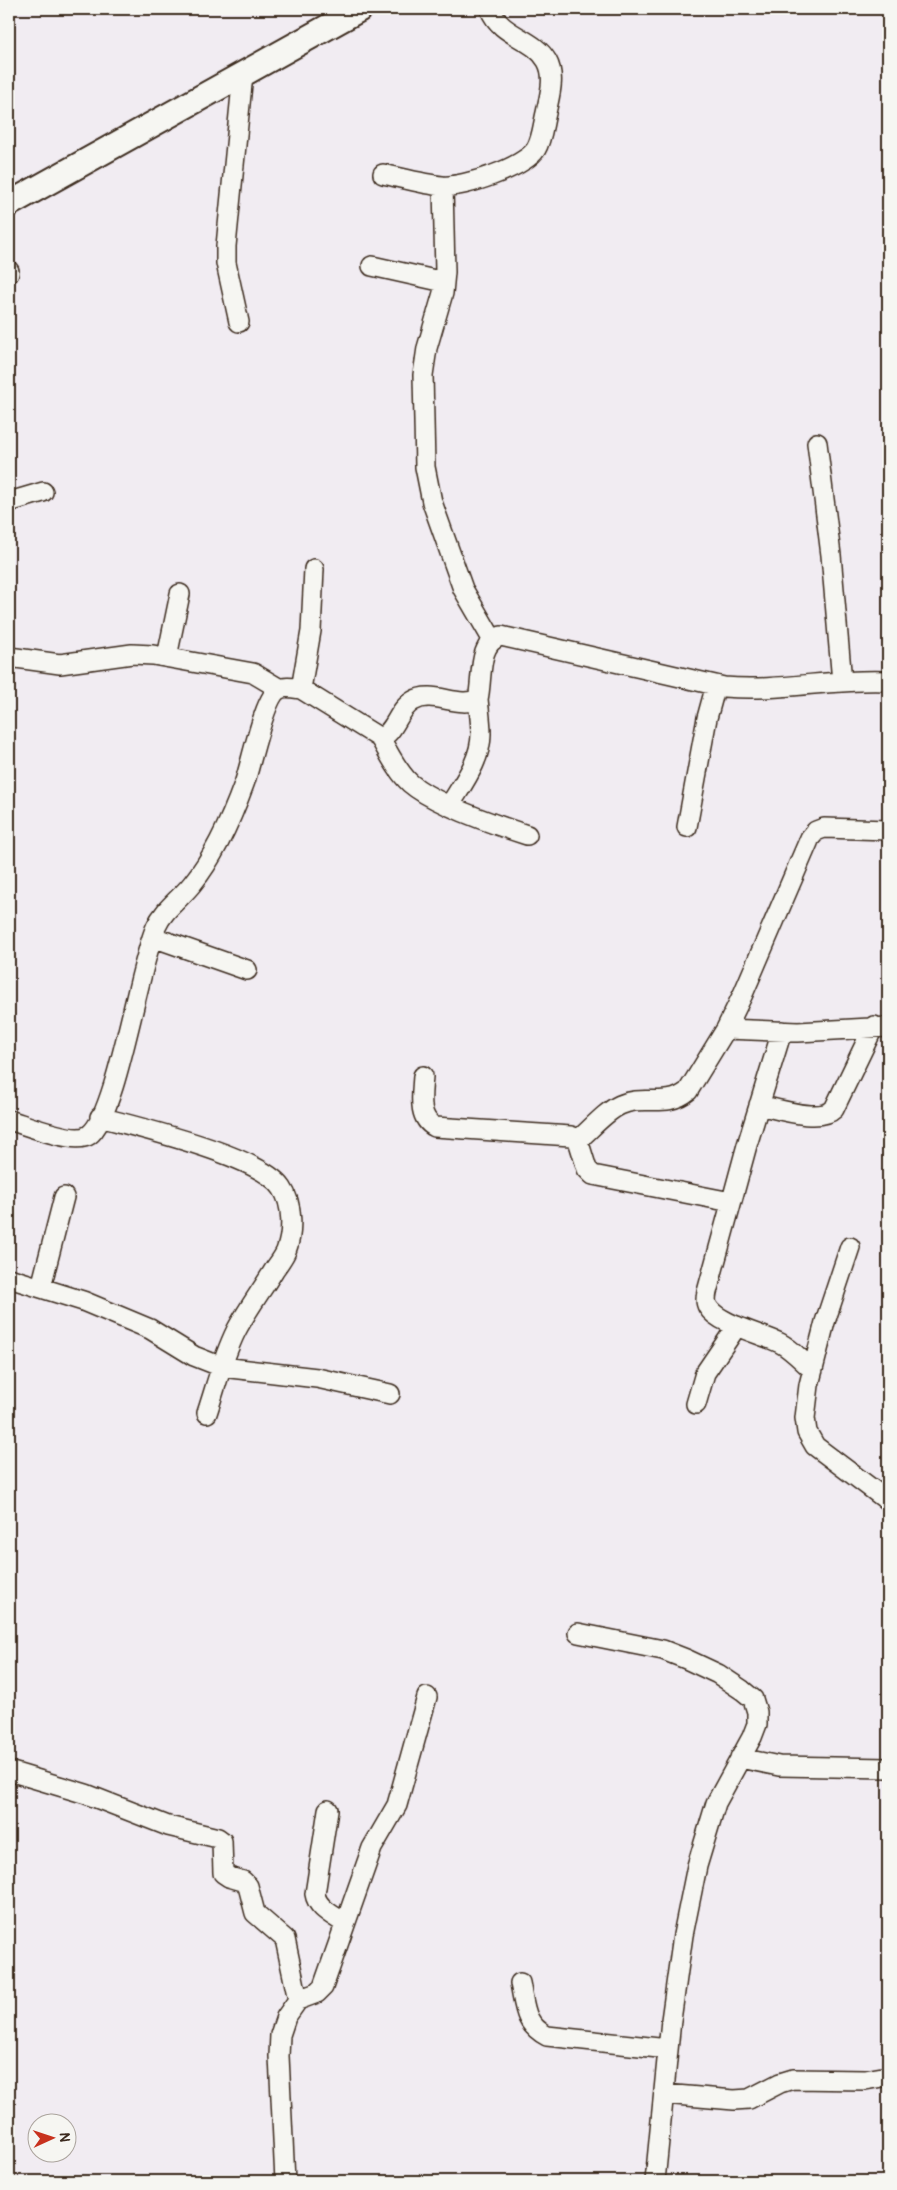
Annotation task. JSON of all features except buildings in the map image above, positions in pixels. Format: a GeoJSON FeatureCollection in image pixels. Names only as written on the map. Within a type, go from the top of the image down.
{"type":"FeatureCollection","features":[{"type":"Feature","properties":{"kind":"main road"},"geometry":{"type":"LineString","coordinates":[[9,204],[360,9]]}},
{"type":"Feature","properties":{"kind":"street"},"geometry":{"type":"LineString","coordinates":[[383,174],[443,186],[476,180],[527,159],[536,150],[541,138],[551,83],[551,71],[547,60],[534,48],[499,25],[490,9]]}},
{"type":"Feature","properties":{"kind":"street"},"geometry":{"type":"LineString","coordinates":[[239,322],[226,263],[226,246],[243,74]]}},
{"type":"Feature","properties":{"kind":"street"},"geometry":{"type":"LineString","coordinates":[[443,186],[444,282],[443,294],[427,348],[424,375],[425,467],[432,502],[462,589],[492,638]]}},
{"type":"Feature","properties":{"kind":"street"},"geometry":{"type":"LineString","coordinates":[[372,266],[444,282]]}},
{"type":"Feature","properties":{"kind":"street"},"geometry":{"type":"LineString","coordinates":[[817,442],[831,555],[842,682]]}},
{"type":"Feature","properties":{"kind":"street"},"geometry":{"type":"LineString","coordinates":[[9,502],[43,492]]}},
{"type":"Feature","properties":{"kind":"street"},"geometry":{"type":"LineString","coordinates":[[301,689],[311,631],[314,569]]}},
{"type":"Feature","properties":{"kind":"street"},"geometry":{"type":"LineString","coordinates":[[167,657],[180,594]]}},
{"type":"Feature","properties":{"kind":"street"},"geometry":{"type":"LineString","coordinates":[[450,805],[479,750],[481,734],[478,698],[484,657],[492,638],[501,636],[512,637],[716,686],[749,690],[842,682],[888,681]]}},
{"type":"Feature","properties":{"kind":"street"},"geometry":{"type":"LineString","coordinates":[[9,657],[60,664],[132,654],[167,657],[253,673],[280,689]]}},
{"type":"Feature","properties":{"kind":"street"},"geometry":{"type":"LineString","coordinates":[[687,827],[707,718],[716,686]]}},
{"type":"Feature","properties":{"kind":"street"},"geometry":{"type":"LineString","coordinates":[[9,1120],[68,1138],[80,1138],[89,1135],[100,1117],[119,1067],[153,937],[163,913],[192,885],[234,811],[246,778],[269,700],[280,689],[290,687],[301,689],[380,738],[410,783],[424,793],[493,824],[526,835]]}},
{"type":"Feature","properties":{"kind":"street"},"geometry":{"type":"LineString","coordinates":[[380,738],[386,736],[405,707],[414,700],[424,698],[466,702],[478,698]]}},
{"type":"Feature","properties":{"kind":"street"},"geometry":{"type":"LineString","coordinates":[[578,1140],[619,1105],[633,1101],[666,1101],[688,1091],[726,1028],[790,889],[810,838],[816,831],[829,827],[888,830]]}},
{"type":"Feature","properties":{"kind":"street"},"geometry":{"type":"LineString","coordinates":[[153,937],[247,970]]}},
{"type":"Feature","properties":{"kind":"street"},"geometry":{"type":"LineString","coordinates":[[726,1028],[782,1031],[881,1026]]}},
{"type":"Feature","properties":{"kind":"street"},"geometry":{"type":"LineString","coordinates":[[759,1105],[809,1115],[823,1116],[830,1113],[881,1026]]}},
{"type":"Feature","properties":{"kind":"street"},"geometry":{"type":"LineString","coordinates":[[782,1031],[731,1202],[706,1302],[715,1314],[737,1326],[781,1344],[813,1370]]}},
{"type":"Feature","properties":{"kind":"street"},"geometry":{"type":"LineString","coordinates":[[423,1076],[422,1105],[424,1117],[428,1124],[435,1127],[571,1136],[578,1140],[587,1169],[593,1175],[731,1202]]}},
{"type":"Feature","properties":{"kind":"street"},"geometry":{"type":"LineString","coordinates":[[100,1117],[184,1141],[240,1160],[267,1174],[282,1188],[288,1202],[291,1221],[286,1252],[236,1331],[207,1414]]}},
{"type":"Feature","properties":{"kind":"street"},"geometry":{"type":"LineString","coordinates":[[41,1287],[64,1197]]}},
{"type":"Feature","properties":{"kind":"street"},"geometry":{"type":"LineString","coordinates":[[850,1247],[825,1322],[813,1370],[805,1418],[807,1432],[815,1446],[887,1496]]}},
{"type":"Feature","properties":{"kind":"street"},"geometry":{"type":"LineString","coordinates":[[9,1278],[83,1301],[150,1329],[194,1356],[222,1367],[317,1378],[390,1394]]}},
{"type":"Feature","properties":{"kind":"street"},"geometry":{"type":"LineString","coordinates":[[696,1404],[705,1373],[737,1326]]}},
{"type":"Feature","properties":{"kind":"street"},"geometry":{"type":"LineString","coordinates":[[578,1633],[664,1650],[718,1674],[753,1700],[757,1712],[757,1724],[716,1803],[697,1866],[683,1935],[668,2049],[655,2181]]}},
{"type":"Feature","properties":{"kind":"street"},"geometry":{"type":"LineString","coordinates":[[285,2181],[279,2056],[280,2035],[286,2017],[298,2000],[317,1993],[323,1988],[344,1923],[372,1848],[397,1805],[427,1697]]}},
{"type":"Feature","properties":{"kind":"street"},"geometry":{"type":"LineString","coordinates":[[740,1758],[779,1766],[888,1768]]}},
{"type":"Feature","properties":{"kind":"street"},"geometry":{"type":"LineString","coordinates":[[9,1771],[86,1794],[168,1826],[218,1838],[222,1841],[223,1873],[243,1881],[248,1886],[254,1913],[285,1939],[298,2000]]}},
{"type":"Feature","properties":{"kind":"street"},"geometry":{"type":"LineString","coordinates":[[328,1810],[314,1894],[320,1907],[344,1923]]}},
{"type":"Feature","properties":{"kind":"street"},"geometry":{"type":"LineString","coordinates":[[520,1983],[527,2015],[535,2030],[547,2036],[668,2049]]}},
{"type":"Feature","properties":{"kind":"street"},"geometry":{"type":"LineString","coordinates":[[664,2094],[734,2100],[749,2099],[780,2083],[793,2079],[865,2080],[888,2076]]}}]}
